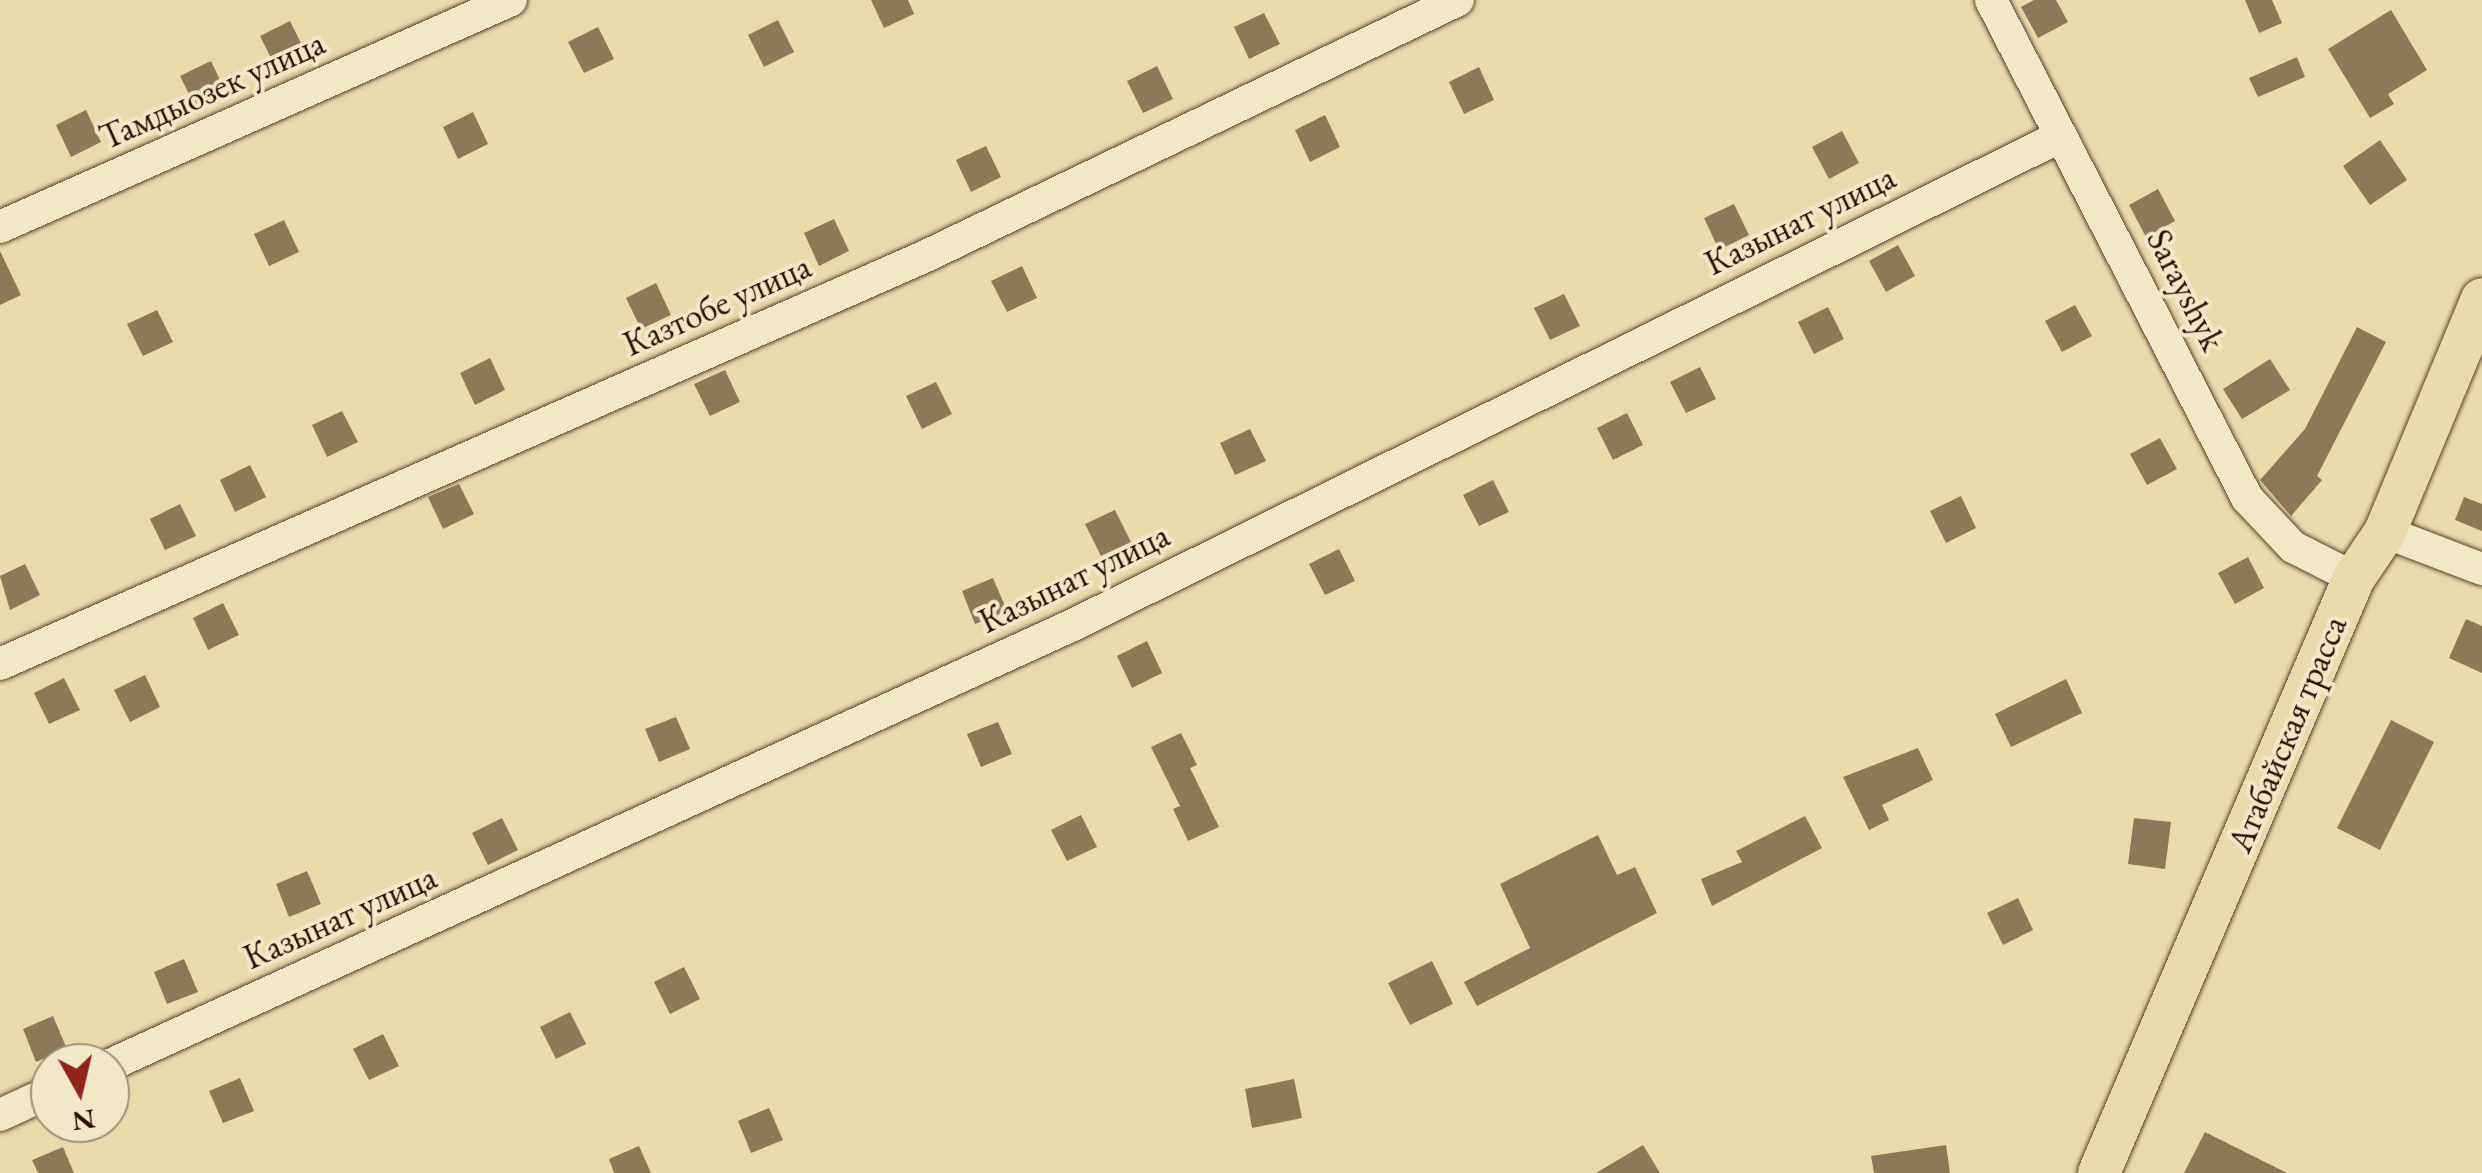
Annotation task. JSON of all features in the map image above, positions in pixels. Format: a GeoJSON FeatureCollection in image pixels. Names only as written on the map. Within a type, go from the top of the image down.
{"type":"FeatureCollection","features":[{"type":"Feature","properties":{"kind":"main road","name":"Атабайская трасса"},"geometry":{"type":"LineString","coordinates":[[2099,1173],[2354,578],[2385,532],[2482,300]]}},
{"type":"Feature","properties":{"kind":"street","name":"Тамдыозек улица"},"geometry":{"type":"LineString","coordinates":[[0,227],[511,0]]}},
{"type":"Feature","properties":{"kind":"street","name":"Казтобе улица"},"geometry":{"type":"LineString","coordinates":[[0,664],[928,256],[1458,0]]}},
{"type":"Feature","properties":{"kind":"street","name":"Sarayshyk"},"geometry":{"type":"LineString","coordinates":[[1991,0],[2247,498],[2293,547],[2354,578]]}},
{"type":"Feature","properties":{"kind":"street","name":"Казынат улица"},"geometry":{"type":"LineString","coordinates":[[130,1056],[1073,624],[2061,136]]}},
{"type":"Feature","properties":{"kind":"street"},"geometry":{"type":"LineString","coordinates":[[2385,532],[2482,569]]}},
{"type":"Feature","properties":{"kind":"street"},"geometry":{"type":"LineString","coordinates":[[0,1114],[30,1101]]}},
{"type":"Feature","properties":{"kind":"building"},"geometry":{"type":"Polygon","coordinates":[[[871,0],[908,0],[914,14],[884,28],[871,0]]]}},
{"type":"Feature","properties":{"kind":"building"},"geometry":{"type":"Polygon","coordinates":[[[2034,0],[2056,0],[2068,22],[2038,38],[2021,7],[2034,0]]]}},
{"type":"Feature","properties":{"kind":"building"},"geometry":{"type":"Polygon","coordinates":[[[2245,0],[2272,0],[2282,23],[2259,33],[2245,0]]]}},
{"type":"Feature","properties":{"kind":"building"},"geometry":{"type":"Polygon","coordinates":[[[2391,10],[2427,70],[2388,94],[2394,104],[2370,118],[2328,49],[2391,10]]]}},
{"type":"Feature","properties":{"kind":"building"},"geometry":{"type":"Polygon","coordinates":[[[1264,13],[1280,44],[1249,59],[1234,27],[1264,13]]]}},
{"type":"Feature","properties":{"kind":"building"},"geometry":{"type":"Polygon","coordinates":[[[778,20],[794,52],[764,67],[748,35],[778,20]]]}},
{"type":"Feature","properties":{"kind":"building"},"geometry":{"type":"Polygon","coordinates":[[[290,21],[306,53],[276,68],[260,36],[290,21]]]}},
{"type":"Feature","properties":{"kind":"building"},"geometry":{"type":"Polygon","coordinates":[[[598,27],[614,59],[584,73],[568,42],[598,27]]]}},
{"type":"Feature","properties":{"kind":"building"},"geometry":{"type":"Polygon","coordinates":[[[2297,57],[2305,77],[2258,97],[2249,78],[2297,57]]]}},
{"type":"Feature","properties":{"kind":"building"},"geometry":{"type":"Polygon","coordinates":[[[211,61],[226,93],[196,108],[180,76],[211,61]]]}},
{"type":"Feature","properties":{"kind":"building"},"geometry":{"type":"Polygon","coordinates":[[[1157,66],[1173,99],[1143,113],[1127,81],[1157,66]]]}},
{"type":"Feature","properties":{"kind":"building"},"geometry":{"type":"Polygon","coordinates":[[[1479,67],[1494,100],[1464,114],[1449,82],[1479,67]]]}},
{"type":"Feature","properties":{"kind":"building"},"geometry":{"type":"Polygon","coordinates":[[[86,110],[101,142],[71,157],[56,125],[86,110]]]}},
{"type":"Feature","properties":{"kind":"building"},"geometry":{"type":"Polygon","coordinates":[[[473,112],[488,144],[458,159],[443,127],[473,112]]]}},
{"type":"Feature","properties":{"kind":"building"},"geometry":{"type":"Polygon","coordinates":[[[1325,115],[1340,147],[1310,162],[1295,130],[1325,115]]]}},
{"type":"Feature","properties":{"kind":"building"},"geometry":{"type":"Polygon","coordinates":[[[1842,131],[1859,163],[1829,179],[1812,147],[1842,131]]]}},
{"type":"Feature","properties":{"kind":"building"},"geometry":{"type":"Polygon","coordinates":[[[2380,140],[2407,180],[2370,205],[2343,166],[2380,140]]]}},
{"type":"Feature","properties":{"kind":"building"},"geometry":{"type":"Polygon","coordinates":[[[986,146],[1001,177],[971,192],[956,160],[986,146]]]}},
{"type":"Feature","properties":{"kind":"building"},"geometry":{"type":"Polygon","coordinates":[[[2158,189],[2175,221],[2146,237],[2129,205],[2158,189]]]}},
{"type":"Feature","properties":{"kind":"building"},"geometry":{"type":"Polygon","coordinates":[[[1734,204],[1749,235],[1719,250],[1704,218],[1734,204]]]}},
{"type":"Feature","properties":{"kind":"building"},"geometry":{"type":"Polygon","coordinates":[[[834,219],[849,251],[819,266],[804,233],[834,219]]]}},
{"type":"Feature","properties":{"kind":"building"},"geometry":{"type":"Polygon","coordinates":[[[284,220],[299,252],[269,266],[254,234],[284,220]]]}},
{"type":"Feature","properties":{"kind":"building"},"geometry":{"type":"Polygon","coordinates":[[[1898,245],[1915,276],[1886,292],[1869,261],[1898,245]]]}},
{"type":"Feature","properties":{"kind":"building"},"geometry":{"type":"Polygon","coordinates":[[[0,251],[21,295],[0,305],[0,251]]]}},
{"type":"Feature","properties":{"kind":"building"},"geometry":{"type":"Polygon","coordinates":[[[1022,266],[1037,298],[1007,312],[991,281],[1022,266]]]}},
{"type":"Feature","properties":{"kind":"building"},"geometry":{"type":"Polygon","coordinates":[[[656,283],[671,315],[641,329],[626,298],[656,283]]]}},
{"type":"Feature","properties":{"kind":"building"},"geometry":{"type":"Polygon","coordinates":[[[1564,294],[1580,326],[1550,340],[1534,308],[1564,294]]]}},
{"type":"Feature","properties":{"kind":"building"},"geometry":{"type":"Polygon","coordinates":[[[2075,305],[2092,336],[2062,352],[2045,321],[2075,305]]]}},
{"type":"Feature","properties":{"kind":"building"},"geometry":{"type":"Polygon","coordinates":[[[1828,307],[1844,339],[1814,354],[1798,322],[1828,307]]]}},
{"type":"Feature","properties":{"kind":"building"},"geometry":{"type":"Polygon","coordinates":[[[157,310],[173,342],[143,356],[127,324],[157,310]]]}},
{"type":"Feature","properties":{"kind":"building"},"geometry":{"type":"Polygon","coordinates":[[[2357,327],[2386,342],[2317,476],[2322,480],[2291,516],[2260,480],[2305,429],[2357,327]]]}},
{"type":"Feature","properties":{"kind":"building"},"geometry":{"type":"Polygon","coordinates":[[[490,358],[505,390],[475,405],[460,373],[490,358]]]}},
{"type":"Feature","properties":{"kind":"building"},"geometry":{"type":"Polygon","coordinates":[[[2270,359],[2290,390],[2242,419],[2223,389],[2270,359]]]}},
{"type":"Feature","properties":{"kind":"building"},"geometry":{"type":"Polygon","coordinates":[[[1700,367],[1716,399],[1686,413],[1670,382],[1700,367]]]}},
{"type":"Feature","properties":{"kind":"building"},"geometry":{"type":"Polygon","coordinates":[[[725,370],[740,402],[710,416],[694,384],[725,370]]]}},
{"type":"Feature","properties":{"kind":"building"},"geometry":{"type":"Polygon","coordinates":[[[936,382],[952,414],[922,429],[906,396],[936,382]]]}},
{"type":"Feature","properties":{"kind":"building"},"geometry":{"type":"Polygon","coordinates":[[[342,411],[358,442],[327,457],[312,425],[342,411]]]}},
{"type":"Feature","properties":{"kind":"building"},"geometry":{"type":"Polygon","coordinates":[[[1627,413],[1643,445],[1613,460],[1597,428],[1627,413]]]}},
{"type":"Feature","properties":{"kind":"building"},"geometry":{"type":"Polygon","coordinates":[[[1250,429],[1266,461],[1235,475],[1220,443],[1250,429]]]}},
{"type":"Feature","properties":{"kind":"building"},"geometry":{"type":"Polygon","coordinates":[[[2160,438],[2177,469],[2147,485],[2130,454],[2160,438]]]}},
{"type":"Feature","properties":{"kind":"building"},"geometry":{"type":"Polygon","coordinates":[[[250,465],[266,497],[235,512],[220,480],[250,465]]]}},
{"type":"Feature","properties":{"kind":"building"},"geometry":{"type":"Polygon","coordinates":[[[1493,480],[1509,512],[1479,526],[1463,495],[1493,480]]]}},
{"type":"Feature","properties":{"kind":"building"},"geometry":{"type":"Polygon","coordinates":[[[459,484],[474,514],[443,529],[428,497],[459,484]]]}},
{"type":"Feature","properties":{"kind":"building"},"geometry":{"type":"Polygon","coordinates":[[[1961,496],[1976,528],[1946,543],[1930,511],[1961,496]]]}},
{"type":"Feature","properties":{"kind":"building"},"geometry":{"type":"Polygon","coordinates":[[[2464,497],[2482,504],[2482,531],[2455,520],[2464,497]]]}},
{"type":"Feature","properties":{"kind":"building"},"geometry":{"type":"Polygon","coordinates":[[[180,504],[196,536],[165,550],[150,519],[180,504]]]}},
{"type":"Feature","properties":{"kind":"building"},"geometry":{"type":"Polygon","coordinates":[[[1115,510],[1131,542],[1101,556],[1085,524],[1115,510]]]}},
{"type":"Feature","properties":{"kind":"building"},"geometry":{"type":"Polygon","coordinates":[[[1339,549],[1355,581],[1325,595],[1309,564],[1339,549]]]}},
{"type":"Feature","properties":{"kind":"building"},"geometry":{"type":"Polygon","coordinates":[[[2248,557],[2264,588],[2235,604],[2218,573],[2248,557]]]}},
{"type":"Feature","properties":{"kind":"building"},"geometry":{"type":"Polygon","coordinates":[[[25,564],[40,595],[10,610],[0,576],[25,564]]]}},
{"type":"Feature","properties":{"kind":"building"},"geometry":{"type":"Polygon","coordinates":[[[993,578],[1007,611],[975,624],[962,591],[993,578]]]}},
{"type":"Feature","properties":{"kind":"building"},"geometry":{"type":"Polygon","coordinates":[[[223,603],[239,635],[208,650],[193,618],[223,603]]]}},
{"type":"Feature","properties":{"kind":"building"},"geometry":{"type":"Polygon","coordinates":[[[2466,619],[2482,626],[2482,673],[2449,658],[2466,619]]]}},
{"type":"Feature","properties":{"kind":"building"},"geometry":{"type":"Polygon","coordinates":[[[1147,641],[1162,673],[1132,688],[1117,656],[1147,641]]]}},
{"type":"Feature","properties":{"kind":"building"},"geometry":{"type":"Polygon","coordinates":[[[145,675],[160,707],[130,722],[114,690],[145,675]]]}},
{"type":"Feature","properties":{"kind":"building"},"geometry":{"type":"Polygon","coordinates":[[[64,678],[80,710],[49,724],[34,693],[64,678]]]}},
{"type":"Feature","properties":{"kind":"building"},"geometry":{"type":"Polygon","coordinates":[[[2066,679],[2082,713],[2011,747],[1995,714],[2066,679]]]}},
{"type":"Feature","properties":{"kind":"building"},"geometry":{"type":"Polygon","coordinates":[[[676,717],[690,749],[659,762],[645,729],[676,717]]]}},
{"type":"Feature","properties":{"kind":"building"},"geometry":{"type":"Polygon","coordinates":[[[2391,720],[2434,742],[2380,850],[2337,828],[2391,720]]]}},
{"type":"Feature","properties":{"kind":"building"},"geometry":{"type":"Polygon","coordinates":[[[998,722],[1012,754],[981,767],[967,734],[998,722]]]}},
{"type":"Feature","properties":{"kind":"building"},"geometry":{"type":"Polygon","coordinates":[[[1181,733],[1197,765],[1190,768],[1219,827],[1188,841],[1173,809],[1180,806],[1151,747],[1181,733]]]}},
{"type":"Feature","properties":{"kind":"building"},"geometry":{"type":"Polygon","coordinates":[[[1918,748],[1933,780],[1882,805],[1889,820],[1869,830],[1843,777],[1918,748]]]}},
{"type":"Feature","properties":{"kind":"building"},"geometry":{"type":"Polygon","coordinates":[[[1081,815],[1097,847],[1067,861],[1051,830],[1081,815]]]}},
{"type":"Feature","properties":{"kind":"building"},"geometry":{"type":"Polygon","coordinates":[[[1805,816],[1822,848],[1712,906],[1701,879],[1742,862],[1736,851],[1805,816]]]}},
{"type":"Feature","properties":{"kind":"building"},"geometry":{"type":"Polygon","coordinates":[[[502,818],[518,850],[488,865],[472,833],[502,818]]]}},
{"type":"Feature","properties":{"kind":"building"},"geometry":{"type":"Polygon","coordinates":[[[2134,818],[2171,822],[2165,869],[2128,864],[2134,818]]]}},
{"type":"Feature","properties":{"kind":"building"},"geometry":{"type":"Polygon","coordinates":[[[1598,835],[1617,875],[1635,867],[1657,913],[1477,1006],[1464,982],[1530,948],[1500,884],[1598,835]]]}},
{"type":"Feature","properties":{"kind":"building"},"geometry":{"type":"Polygon","coordinates":[[[307,871],[321,904],[289,917],[276,884],[307,871]]]}},
{"type":"Feature","properties":{"kind":"building"},"geometry":{"type":"Polygon","coordinates":[[[2018,898],[2033,930],[2003,945],[1987,913],[2018,898]]]}},
{"type":"Feature","properties":{"kind":"building"},"geometry":{"type":"Polygon","coordinates":[[[184,959],[198,992],[167,1004],[154,972],[184,959]]]}},
{"type":"Feature","properties":{"kind":"building"},"geometry":{"type":"Polygon","coordinates":[[[1432,961],[1453,1004],[1410,1025],[1388,983],[1432,961]]]}},
{"type":"Feature","properties":{"kind":"building"},"geometry":{"type":"Polygon","coordinates":[[[684,967],[700,999],[670,1014],[654,982],[684,967]]]}},
{"type":"Feature","properties":{"kind":"building"},"geometry":{"type":"Polygon","coordinates":[[[570,1012],[586,1044],[556,1059],[540,1027],[570,1012]]]}},
{"type":"Feature","properties":{"kind":"building"},"geometry":{"type":"Polygon","coordinates":[[[53,1016],[64,1043],[30,1043],[30,1047],[23,1029],[53,1016]]]}},
{"type":"Feature","properties":{"kind":"building"},"geometry":{"type":"Polygon","coordinates":[[[383,1034],[399,1066],[369,1080],[353,1049],[383,1034]]]}},
{"type":"Feature","properties":{"kind":"building"},"geometry":{"type":"Polygon","coordinates":[[[240,1078],[254,1111],[223,1123],[209,1091],[240,1078]]]}},
{"type":"Feature","properties":{"kind":"building"},"geometry":{"type":"Polygon","coordinates":[[[1294,1079],[1302,1118],[1252,1128],[1245,1089],[1294,1079]]]}},
{"type":"Feature","properties":{"kind":"building"},"geometry":{"type":"Polygon","coordinates":[[[769,1108],[783,1140],[751,1153],[738,1121],[769,1108]]]}},
{"type":"Feature","properties":{"kind":"building"},"geometry":{"type":"Polygon","coordinates":[[[2205,1132],[2287,1173],[2184,1173],[2205,1132]]]}},
{"type":"Feature","properties":{"kind":"building"},"geometry":{"type":"Polygon","coordinates":[[[1643,1145],[1660,1173],[1596,1173],[1643,1145]]]}},
{"type":"Feature","properties":{"kind":"building"},"geometry":{"type":"Polygon","coordinates":[[[1946,1145],[1950,1173],[1874,1173],[1871,1156],[1946,1145]]]}},
{"type":"Feature","properties":{"kind":"building"},"geometry":{"type":"Polygon","coordinates":[[[639,1146],[651,1173],[614,1173],[609,1159],[639,1146]]]}},
{"type":"Feature","properties":{"kind":"building"},"geometry":{"type":"Polygon","coordinates":[[[63,1147],[74,1173],[38,1173],[32,1160],[63,1147]]]}}]}
